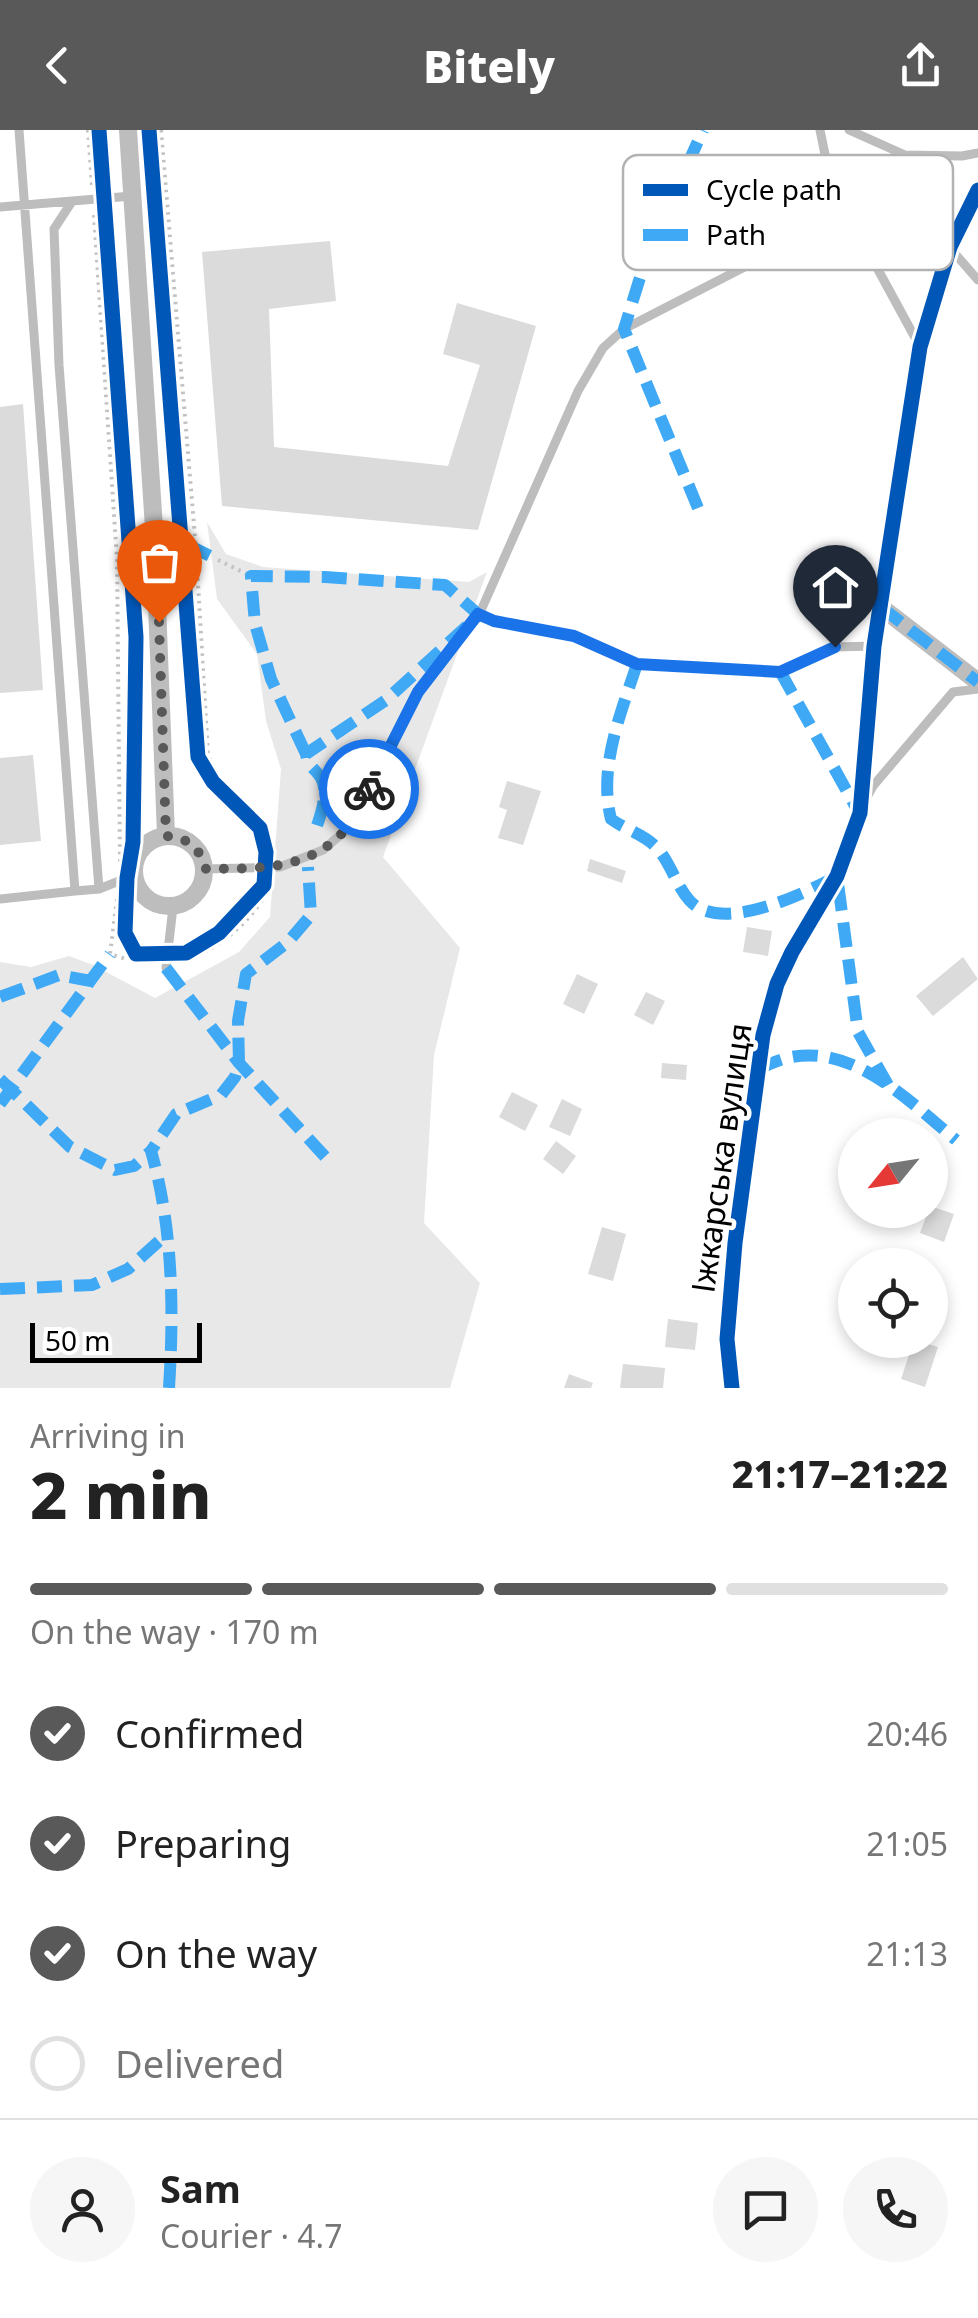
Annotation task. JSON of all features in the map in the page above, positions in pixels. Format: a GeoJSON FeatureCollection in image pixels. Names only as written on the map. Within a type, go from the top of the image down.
{"type":"FeatureCollection","features":[{"type":"Feature","properties":{"kind":"street"},"geometry":{"type":"LineString","coordinates":[[128,130],[159,618],[166,836]]}},
{"type":"Feature","properties":{"kind":"street","name":"Іжкарська вулиця"},"geometry":{"type":"LineString","coordinates":[[953,241],[978,190]]}},
{"type":"Feature","properties":{"kind":"street","name":"Іжкарська вулиця"},"geometry":{"type":"LineString","coordinates":[[732,1388],[727,1338],[735,1243],[763,1034],[777,984],[837,876],[860,813],[874,646],[920,347],[943,270]]}},
{"type":"Feature","properties":{"kind":"street"},"geometry":{"type":"LineString","coordinates":[[881,606],[978,686]]}},
{"type":"Feature","properties":{"kind":"street"},"geometry":{"type":"LineString","coordinates":[[166,836],[180,837],[193,844],[206,869],[197,894],[173,907],[159,906],[147,899],[127,878],[142,848],[166,836]]}},
{"type":"Feature","properties":{"kind":"lane"},"geometry":{"type":"LineString","coordinates":[[19,130],[75,892]]}},
{"type":"Feature","properties":{"kind":"lane"},"geometry":{"type":"LineString","coordinates":[[820,130],[825,155]]}},
{"type":"Feature","properties":{"kind":"lane"},"geometry":{"type":"LineString","coordinates":[[849,130],[905,154],[934,155]]}},
{"type":"Feature","properties":{"kind":"lane"},"geometry":{"type":"LineString","coordinates":[[953,156],[978,153]]}},
{"type":"Feature","properties":{"kind":"lane"},"geometry":{"type":"LineString","coordinates":[[0,207],[134,196]]}},
{"type":"Feature","properties":{"kind":"lane"},"geometry":{"type":"LineString","coordinates":[[71,203],[54,229],[58,366],[99,889]]}},
{"type":"Feature","properties":{"kind":"lane"},"geometry":{"type":"LineString","coordinates":[[953,251],[978,280]]}},
{"type":"Feature","properties":{"kind":"lane"},"geometry":{"type":"LineString","coordinates":[[206,869],[269,867],[323,850],[347,829],[418,692],[478,614],[578,390],[603,348],[624,329],[739,270]]}},
{"type":"Feature","properties":{"kind":"lane"},"geometry":{"type":"LineString","coordinates":[[879,270],[920,347]]}},
{"type":"Feature","properties":{"kind":"lane"},"geometry":{"type":"LineString","coordinates":[[36,366],[58,366]]}},
{"type":"Feature","properties":{"kind":"lane"},"geometry":{"type":"LineString","coordinates":[[478,614],[494,621],[574,636],[637,664],[780,672],[835,647],[874,646]]}},
{"type":"Feature","properties":{"kind":"lane"},"geometry":{"type":"LineString","coordinates":[[860,813],[873,786],[953,692],[978,686]]}},
{"type":"Feature","properties":{"kind":"lane"},"geometry":{"type":"LineString","coordinates":[[0,899],[99,889],[127,878]]}},
{"type":"Feature","properties":{"kind":"lane"},"geometry":{"type":"LineString","coordinates":[[166,961],[173,907]]}},
{"type":"Feature","properties":{"kind":"path"},"geometry":{"type":"LineString","coordinates":[[88,130],[99,200],[135,621]]}},
{"type":"Feature","properties":{"kind":"path"},"geometry":{"type":"LineString","coordinates":[[100,130],[99,200],[118,559],[127,878],[125,933],[136,954],[166,961],[219,934],[264,885],[269,867],[269,837],[253,811],[219,779],[208,755],[196,549],[161,130]]}},
{"type":"Feature","properties":{"kind":"path"},"geometry":{"type":"LineString","coordinates":[[149,130],[198,756],[213,782],[260,828],[269,867]]}},
{"type":"Feature","properties":{"kind":"path"},"geometry":{"type":"LineString","coordinates":[[218,560],[251,576]]}},
{"type":"Feature","properties":{"kind":"path"},"geometry":{"type":"LineString","coordinates":[[127,878],[133,842],[136,717]]}},
{"type":"Feature","properties":{"kind":"shaded area"},"geometry":{"type":"Polygon","coordinates":[[[207,522],[226,554],[263,567],[469,582],[487,572],[383,857],[460,948],[434,1055],[424,1223],[480,1283],[450,1388],[0,1388],[0,962],[31,967],[69,956],[155,998],[239,952],[270,917],[281,769],[266,721],[257,654],[217,599],[207,522]]]}},
{"type":"Feature","properties":{"kind":"building"},"geometry":{"type":"Polygon","coordinates":[[[330,241],[336,301],[269,309],[274,447],[448,466],[480,365],[443,354],[457,303],[536,326],[478,530],[222,506],[202,252],[330,241]]]}},
{"type":"Feature","properties":{"kind":"building"},"geometry":{"type":"Polygon","coordinates":[[[23,404],[43,690],[0,693],[0,407],[23,404]]]}},
{"type":"Feature","properties":{"kind":"building"},"geometry":{"type":"Polygon","coordinates":[[[33,755],[41,841],[0,845],[0,758],[33,755]]]}},
{"type":"Feature","properties":{"kind":"building"},"geometry":{"type":"Polygon","coordinates":[[[507,781],[541,791],[523,845],[498,838],[507,810],[499,807],[507,781]]]}},
{"type":"Feature","properties":{"kind":"building"},"geometry":{"type":"Polygon","coordinates":[[[590,859],[626,871],[622,883],[587,871],[590,859]]]}},
{"type":"Feature","properties":{"kind":"building"},"geometry":{"type":"Polygon","coordinates":[[[747,927],[772,931],[768,956],[743,952],[747,927]]]}},
{"type":"Feature","properties":{"kind":"building"},"geometry":{"type":"Polygon","coordinates":[[[963,957],[978,979],[933,1016],[916,996],[963,957]]]}},
{"type":"Feature","properties":{"kind":"building"},"geometry":{"type":"Polygon","coordinates":[[[577,974],[598,984],[584,1014],[563,1004],[577,974]]]}},
{"type":"Feature","properties":{"kind":"building"},"geometry":{"type":"Polygon","coordinates":[[[646,992],[665,1001],[653,1025],[634,1015],[646,992]]]}},
{"type":"Feature","properties":{"kind":"building"},"geometry":{"type":"Polygon","coordinates":[[[662,1063],[687,1065],[686,1080],[661,1078],[662,1063]]]}},
{"type":"Feature","properties":{"kind":"building"},"geometry":{"type":"Polygon","coordinates":[[[512,1092],[538,1105],[525,1131],[499,1117],[512,1092]]]}},
{"type":"Feature","properties":{"kind":"building"},"geometry":{"type":"Polygon","coordinates":[[[562,1099],[582,1109],[570,1136],[549,1127],[562,1099]]]}},
{"type":"Feature","properties":{"kind":"building"},"geometry":{"type":"Polygon","coordinates":[[[556,1141],[576,1156],[563,1174],[543,1159],[556,1141]]]}},
{"type":"Feature","properties":{"kind":"building"},"geometry":{"type":"Polygon","coordinates":[[[948,1212],[954,1214],[944,1242],[920,1233],[922,1228],[948,1228],[948,1212]]]}},
{"type":"Feature","properties":{"kind":"building"},"geometry":{"type":"Polygon","coordinates":[[[602,1227],[626,1234],[613,1281],[588,1274],[602,1227]]]}},
{"type":"Feature","properties":{"kind":"building"},"geometry":{"type":"Polygon","coordinates":[[[668,1319],[698,1323],[695,1350],[665,1347],[668,1319]]]}},
{"type":"Feature","properties":{"kind":"building"},"geometry":{"type":"Polygon","coordinates":[[[908,1358],[934,1358],[925,1387],[901,1379],[908,1358]]]}},
{"type":"Feature","properties":{"kind":"building"},"geometry":{"type":"Polygon","coordinates":[[[623,1364],[665,1368],[663,1388],[620,1388],[623,1364]]]}},
{"type":"Feature","properties":{"kind":"building"},"geometry":{"type":"Polygon","coordinates":[[[569,1374],[593,1383],[591,1388],[564,1388],[569,1374]]]}},
{"type":"Feature","properties":{"kind":"marked path"},"geometry":{"type":"LineString","coordinates":[[692,155],[703,130]]}},
{"type":"Feature","properties":{"kind":"marked path"},"geometry":{"type":"LineString","coordinates":[[642,270],[624,329],[698,508]]}},
{"type":"Feature","properties":{"kind":"marked path"},"geometry":{"type":"LineString","coordinates":[[154,528],[218,560]]}},
{"type":"Feature","properties":{"kind":"marked path"},"geometry":{"type":"LineString","coordinates":[[306,754],[271,679],[255,624],[251,576],[445,585],[479,615],[386,700],[306,754],[324,788],[315,832]]}},
{"type":"Feature","properties":{"kind":"marked path"},"geometry":{"type":"LineString","coordinates":[[881,607],[978,682]]}},
{"type":"Feature","properties":{"kind":"marked path"},"geometry":{"type":"LineString","coordinates":[[637,664],[609,760],[611,819],[657,848],[685,895],[704,910],[721,914],[763,908],[837,876],[858,1032],[888,1085]]}},
{"type":"Feature","properties":{"kind":"marked path"},"geometry":{"type":"LineString","coordinates":[[780,671],[858,811]]}},
{"type":"Feature","properties":{"kind":"marked path"},"geometry":{"type":"LineString","coordinates":[[169,1388],[170,1269],[164,1209],[151,1151],[176,1114],[221,1095],[235,1077],[246,974],[288,942],[311,915],[308,867]]}},
{"type":"Feature","properties":{"kind":"marked path"},"geometry":{"type":"LineString","coordinates":[[0,1104],[110,954]]}},
{"type":"Feature","properties":{"kind":"marked path"},"geometry":{"type":"LineString","coordinates":[[166,968],[239,1063],[329,1161]]}},
{"type":"Feature","properties":{"kind":"marked path"},"geometry":{"type":"LineString","coordinates":[[0,997],[59,975],[91,981]]}},
{"type":"Feature","properties":{"kind":"marked path"},"geometry":{"type":"LineString","coordinates":[[758,1069],[787,1058],[811,1055],[858,1067],[900,1094],[956,1140]]}},
{"type":"Feature","properties":{"kind":"marked path"},"geometry":{"type":"LineString","coordinates":[[0,1079],[70,1147],[115,1170],[134,1166],[151,1151]]}},
{"type":"Feature","properties":{"kind":"marked path"},"geometry":{"type":"LineString","coordinates":[[0,1289],[92,1285],[128,1269],[168,1233]]}},
{"type":"Feature","properties":{"kind":"cycle path"},"geometry":{"type":"LineString","coordinates":[[99,130],[136,637],[133,842],[125,933],[136,954],[186,953],[219,933],[264,885],[266,852],[260,828],[213,782],[198,757],[149,130]]}},
{"type":"Feature","properties":{"kind":"cycle path"},"geometry":{"type":"LineString","coordinates":[[953,241],[978,190]]}},
{"type":"Feature","properties":{"kind":"cycle path"},"geometry":{"type":"LineString","coordinates":[[732,1388],[727,1339],[735,1243],[763,1035],[777,984],[837,876],[860,813],[874,646],[920,347],[943,270]]}},
{"type":"Feature","properties":{"kind":"way so far"},"geometry":{"type":"LineString","coordinates":[[159,622],[166,836],[180,837],[193,844],[206,869],[280,867],[323,850],[347,829],[369,789]]}},
{"type":"Feature","properties":{"kind":"route"},"geometry":{"type":"LineString","coordinates":[[369,789],[418,692],[478,614],[494,621],[574,636],[637,664],[780,672],[835,647]]}}]}
